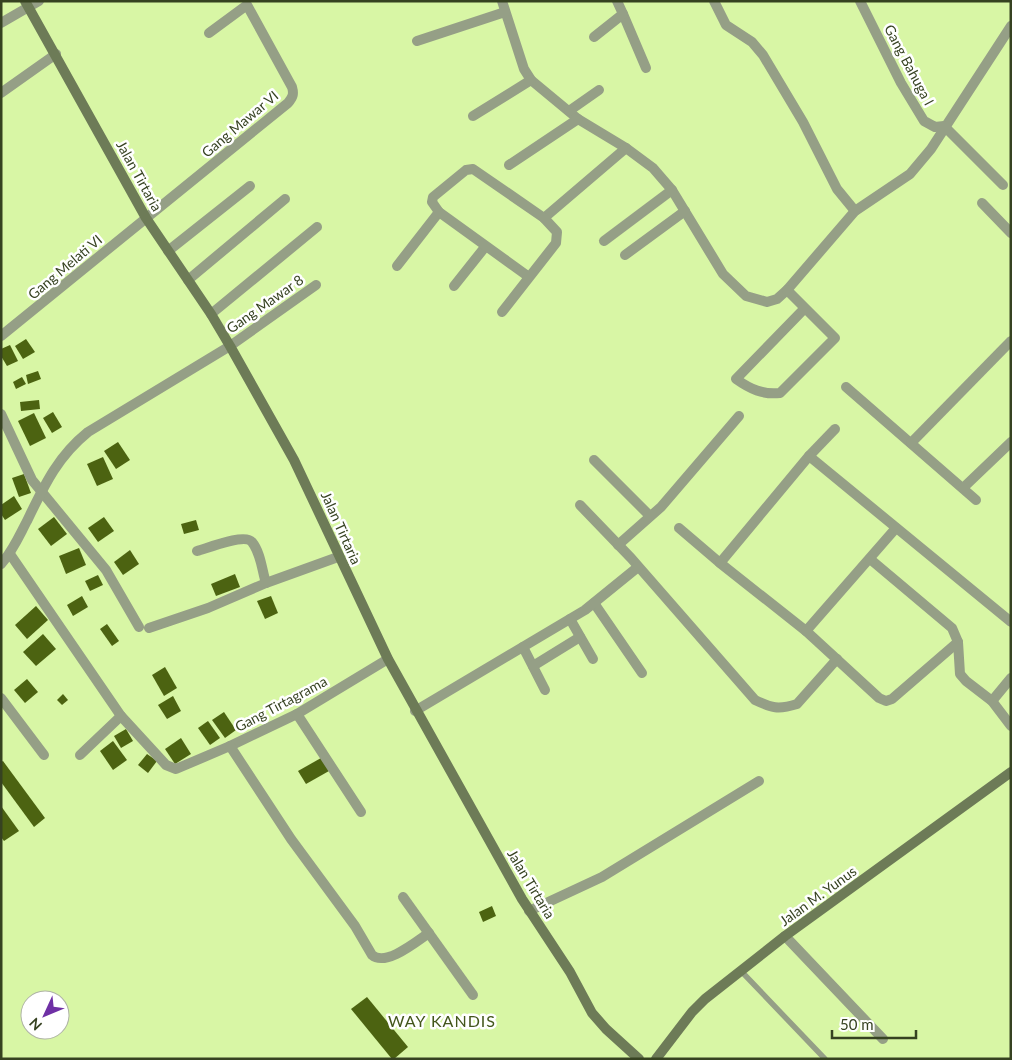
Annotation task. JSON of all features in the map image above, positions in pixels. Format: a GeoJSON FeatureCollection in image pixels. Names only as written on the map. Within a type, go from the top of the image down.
{"type":"FeatureCollection","features":[{"type":"Feature","properties":{"kind":"street"},"geometry":{"type":"LineString","coordinates":[[1,23],[27,4],[39,1]]}},
{"type":"Feature","properties":{"kind":"street"},"geometry":{"type":"LineString","coordinates":[[502,1],[524,69],[532,80],[578,119],[626,148],[653,168],[672,190],[723,274],[746,296],[767,302],[777,299],[787,290],[855,211],[910,174],[931,148],[1011,26]]}},
{"type":"Feature","properties":{"kind":"street"},"geometry":{"type":"LineString","coordinates":[[617,1],[646,68]]}},
{"type":"Feature","properties":{"kind":"street"},"geometry":{"type":"LineString","coordinates":[[714,1],[726,24],[752,42],[764,55],[803,122],[838,189],[855,211]]}},
{"type":"Feature","properties":{"kind":"street","name":"Gang Bahuga I"},"geometry":{"type":"LineString","coordinates":[[860,1],[901,83],[924,121],[935,128],[944,126]]}},
{"type":"Feature","properties":{"kind":"street","name":"Jalan Tirtaria"},"geometry":{"type":"LineString","coordinates":[[27,4],[146,218],[211,314],[294,460],[338,557],[415,711],[529,911],[570,972],[592,1013],[606,1029],[639,1059]]}},
{"type":"Feature","properties":{"kind":"street","name":"Gang Mawar VI"},"geometry":{"type":"LineString","coordinates":[[146,218],[288,103],[294,93],[247,5],[209,32]]}},
{"type":"Feature","properties":{"kind":"street"},"geometry":{"type":"LineString","coordinates":[[416,41],[505,12]]}},
{"type":"Feature","properties":{"kind":"street"},"geometry":{"type":"LineString","coordinates":[[594,37],[623,14]]}},
{"type":"Feature","properties":{"kind":"street"},"geometry":{"type":"LineString","coordinates":[[1,93],[56,54]]}},
{"type":"Feature","properties":{"kind":"street"},"geometry":{"type":"LineString","coordinates":[[473,116],[532,80]]}},
{"type":"Feature","properties":{"kind":"street"},"geometry":{"type":"LineString","coordinates":[[569,111],[599,90]]}},
{"type":"Feature","properties":{"kind":"street"},"geometry":{"type":"LineString","coordinates":[[509,165],[578,119]]}},
{"type":"Feature","properties":{"kind":"street"},"geometry":{"type":"LineString","coordinates":[[944,126],[1004,185]]}},
{"type":"Feature","properties":{"kind":"street"},"geometry":{"type":"LineString","coordinates":[[544,218],[626,148]]}},
{"type":"Feature","properties":{"kind":"street"},"geometry":{"type":"LineString","coordinates":[[502,312],[556,242],[558,232],[544,218],[473,169],[466,170],[433,197],[432,202],[439,212],[528,277]]}},
{"type":"Feature","properties":{"kind":"street"},"geometry":{"type":"LineString","coordinates":[[168,251],[250,186]]}},
{"type":"Feature","properties":{"kind":"street"},"geometry":{"type":"LineString","coordinates":[[604,241],[672,190]]}},
{"type":"Feature","properties":{"kind":"street"},"geometry":{"type":"LineString","coordinates":[[188,280],[285,199]]}},
{"type":"Feature","properties":{"kind":"street"},"geometry":{"type":"LineString","coordinates":[[982,203],[1011,233]]}},
{"type":"Feature","properties":{"kind":"street"},"geometry":{"type":"LineString","coordinates":[[625,255],[685,211]]}},
{"type":"Feature","properties":{"kind":"street"},"geometry":{"type":"LineString","coordinates":[[397,266],[439,212]]}},
{"type":"Feature","properties":{"kind":"street","name":"Gang Melati VI"},"geometry":{"type":"LineString","coordinates":[[1,336],[146,218]]}},
{"type":"Feature","properties":{"kind":"street"},"geometry":{"type":"LineString","coordinates":[[211,314],[317,227]]}},
{"type":"Feature","properties":{"kind":"street"},"geometry":{"type":"LineString","coordinates":[[454,286],[485,247]]}},
{"type":"Feature","properties":{"kind":"street","name":"Gang Mawar 8"},"geometry":{"type":"LineString","coordinates":[[1,564],[10,554],[59,461],[74,444],[88,432],[230,346],[316,285]]}},
{"type":"Feature","properties":{"kind":"street"},"geometry":{"type":"LineString","coordinates":[[787,290],[806,308],[835,338],[780,393],[767,394],[752,389],[736,379],[806,308]]}},
{"type":"Feature","properties":{"kind":"street"},"geometry":{"type":"LineString","coordinates":[[911,443],[1011,341]]}},
{"type":"Feature","properties":{"kind":"street"},"geometry":{"type":"LineString","coordinates":[[846,387],[976,500]]}},
{"type":"Feature","properties":{"kind":"street"},"geometry":{"type":"LineString","coordinates":[[1,414],[32,480],[106,570],[144,627],[208,608],[338,557]]}},
{"type":"Feature","properties":{"kind":"street"},"geometry":{"type":"LineString","coordinates":[[618,545],[661,507],[739,416]]}},
{"type":"Feature","properties":{"kind":"street"},"geometry":{"type":"LineString","coordinates":[[720,563],[809,456],[835,429]]}},
{"type":"Feature","properties":{"kind":"street"},"geometry":{"type":"LineString","coordinates":[[963,488],[1011,442]]}},
{"type":"Feature","properties":{"kind":"street"},"geometry":{"type":"LineString","coordinates":[[809,456],[1011,622]]}},
{"type":"Feature","properties":{"kind":"street"},"geometry":{"type":"LineString","coordinates":[[594,460],[650,516]]}},
{"type":"Feature","properties":{"kind":"street"},"geometry":{"type":"LineString","coordinates":[[580,505],[638,566],[755,700],[771,708],[788,707],[796,704],[836,659]]}},
{"type":"Feature","properties":{"kind":"street"},"geometry":{"type":"LineString","coordinates":[[679,528],[806,631],[879,698],[886,701],[892,699],[958,642]]}},
{"type":"Feature","properties":{"kind":"street"},"geometry":{"type":"LineString","coordinates":[[806,631],[896,528]]}},
{"type":"Feature","properties":{"kind":"street"},"geometry":{"type":"LineString","coordinates":[[197,551],[240,538],[248,539],[252,542],[258,553],[266,584]]}},
{"type":"Feature","properties":{"kind":"street"},"geometry":{"type":"LineString","coordinates":[[10,554],[121,716],[80,755]]}},
{"type":"Feature","properties":{"kind":"street"},"geometry":{"type":"LineString","coordinates":[[870,559],[952,628],[958,642],[960,674],[992,701],[1011,726]]}},
{"type":"Feature","properties":{"kind":"street"},"geometry":{"type":"LineString","coordinates":[[415,711],[570,619],[594,603],[638,566]]}},
{"type":"Feature","properties":{"kind":"street"},"geometry":{"type":"LineString","coordinates":[[594,603],[642,673]]}},
{"type":"Feature","properties":{"kind":"street"},"geometry":{"type":"LineString","coordinates":[[570,619],[593,659]]}},
{"type":"Feature","properties":{"kind":"street"},"geometry":{"type":"LineString","coordinates":[[533,666],[580,637]]}},
{"type":"Feature","properties":{"kind":"street"},"geometry":{"type":"LineString","coordinates":[[523,647],[545,690]]}},
{"type":"Feature","properties":{"kind":"street","name":"Gang Tirtagrama"},"geometry":{"type":"LineString","coordinates":[[121,716],[166,765],[176,769],[297,714],[388,659]]}},
{"type":"Feature","properties":{"kind":"street"},"geometry":{"type":"LineString","coordinates":[[992,701],[1011,678]]}},
{"type":"Feature","properties":{"kind":"street"},"geometry":{"type":"LineString","coordinates":[[1,698],[44,755]]}},
{"type":"Feature","properties":{"kind":"street"},"geometry":{"type":"LineString","coordinates":[[297,714],[361,812]]}},
{"type":"Feature","properties":{"kind":"street"},"geometry":{"type":"LineString","coordinates":[[230,746],[291,839],[355,926],[372,955],[381,959],[408,948],[429,933]]}},
{"type":"Feature","properties":{"kind":"street","name":"Jalan M. Yunus"},"geometry":{"type":"LineString","coordinates":[[656,1059],[698,1005],[786,936],[1011,772]]}},
{"type":"Feature","properties":{"kind":"street"},"geometry":{"type":"LineString","coordinates":[[529,911],[602,877],[758,780]]}},
{"type":"Feature","properties":{"kind":"street"},"geometry":{"type":"LineString","coordinates":[[403,897],[473,995]]}},
{"type":"Feature","properties":{"kind":"street"},"geometry":{"type":"LineString","coordinates":[[786,936],[884,1038]]}},
{"type":"Feature","properties":{"kind":"lane"},"geometry":{"type":"LineString","coordinates":[[741,971],[825,1059]]}},
{"type":"Feature","properties":{"kind":"building"},"geometry":{"type":"Polygon","coordinates":[[[26,339],[35,352],[23,359],[15,346],[26,339]]]}},
{"type":"Feature","properties":{"kind":"building"},"geometry":{"type":"Polygon","coordinates":[[[10,345],[18,361],[7,366],[1,356],[1,349],[10,345]]]}},
{"type":"Feature","properties":{"kind":"building"},"geometry":{"type":"Polygon","coordinates":[[[38,371],[41,379],[28,384],[26,375],[38,371]]]}},
{"type":"Feature","properties":{"kind":"building"},"geometry":{"type":"Polygon","coordinates":[[[22,377],[26,384],[16,389],[13,382],[22,377]]]}},
{"type":"Feature","properties":{"kind":"building"},"geometry":{"type":"Polygon","coordinates":[[[39,400],[40,409],[21,411],[20,402],[39,400]]]}},
{"type":"Feature","properties":{"kind":"building"},"geometry":{"type":"Polygon","coordinates":[[[53,412],[62,427],[52,433],[43,418],[53,412]]]}},
{"type":"Feature","properties":{"kind":"building"},"geometry":{"type":"Polygon","coordinates":[[[34,413],[46,438],[30,446],[18,421],[34,413]]]}},
{"type":"Feature","properties":{"kind":"building"},"geometry":{"type":"Polygon","coordinates":[[[118,442],[130,460],[116,469],[104,451],[118,442]]]}},
{"type":"Feature","properties":{"kind":"building"},"geometry":{"type":"Polygon","coordinates":[[[103,457],[113,479],[97,486],[87,464],[103,457]]]}},
{"type":"Feature","properties":{"kind":"building"},"geometry":{"type":"Polygon","coordinates":[[[24,474],[31,493],[19,497],[12,478],[24,474]]]}},
{"type":"Feature","properties":{"kind":"building"},"geometry":{"type":"Polygon","coordinates":[[[14,496],[22,509],[5,520],[1,514],[1,505],[14,496]]]}},
{"type":"Feature","properties":{"kind":"building"},"geometry":{"type":"Polygon","coordinates":[[[54,517],[67,534],[51,546],[38,529],[54,517]]]}},
{"type":"Feature","properties":{"kind":"building"},"geometry":{"type":"Polygon","coordinates":[[[104,517],[114,531],[98,542],[88,528],[104,517]]]}},
{"type":"Feature","properties":{"kind":"building"},"geometry":{"type":"Polygon","coordinates":[[[196,520],[199,530],[184,534],[181,524],[196,520]]]}},
{"type":"Feature","properties":{"kind":"building"},"geometry":{"type":"Polygon","coordinates":[[[79,548],[86,565],[66,574],[59,556],[79,548]]]}},
{"type":"Feature","properties":{"kind":"building"},"geometry":{"type":"Polygon","coordinates":[[[130,550],[139,564],[123,575],[114,562],[130,550]]]}},
{"type":"Feature","properties":{"kind":"building"},"geometry":{"type":"Polygon","coordinates":[[[235,574],[240,587],[216,596],[211,584],[235,574]]]}},
{"type":"Feature","properties":{"kind":"building"},"geometry":{"type":"Polygon","coordinates":[[[98,575],[103,585],[90,591],[85,581],[98,575]]]}},
{"type":"Feature","properties":{"kind":"building"},"geometry":{"type":"Polygon","coordinates":[[[82,596],[88,607],[73,616],[67,605],[82,596]]]}},
{"type":"Feature","properties":{"kind":"building"},"geometry":{"type":"Polygon","coordinates":[[[271,596],[278,613],[265,619],[257,601],[271,596]]]}},
{"type":"Feature","properties":{"kind":"building"},"geometry":{"type":"Polygon","coordinates":[[[36,606],[48,620],[27,639],[15,625],[36,606]]]}},
{"type":"Feature","properties":{"kind":"building"},"geometry":{"type":"Polygon","coordinates":[[[107,624],[119,641],[112,646],[100,629],[107,624]]]}},
{"type":"Feature","properties":{"kind":"building"},"geometry":{"type":"Polygon","coordinates":[[[43,634],[56,649],[36,666],[23,652],[43,634]]]}},
{"type":"Feature","properties":{"kind":"building"},"geometry":{"type":"Polygon","coordinates":[[[165,667],[177,688],[164,696],[152,675],[165,667]]]}},
{"type":"Feature","properties":{"kind":"building"},"geometry":{"type":"Polygon","coordinates":[[[27,679],[38,692],[25,703],[14,690],[27,679]]]}},
{"type":"Feature","properties":{"kind":"building"},"geometry":{"type":"Polygon","coordinates":[[[63,694],[68,700],[62,705],[57,700],[63,694]]]}},
{"type":"Feature","properties":{"kind":"building"},"geometry":{"type":"Polygon","coordinates":[[[173,696],[181,711],[167,719],[158,705],[173,696]]]}},
{"type":"Feature","properties":{"kind":"building"},"geometry":{"type":"Polygon","coordinates":[[[224,712],[236,730],[225,738],[212,720],[224,712]]]}},
{"type":"Feature","properties":{"kind":"building"},"geometry":{"type":"Polygon","coordinates":[[[208,721],[220,738],[210,745],[198,728],[208,721]]]}},
{"type":"Feature","properties":{"kind":"building"},"geometry":{"type":"Polygon","coordinates":[[[126,729],[133,741],[121,748],[114,736],[126,729]]]}},
{"type":"Feature","properties":{"kind":"building"},"geometry":{"type":"Polygon","coordinates":[[[181,738],[191,754],[175,764],[165,749],[181,738]]]}},
{"type":"Feature","properties":{"kind":"building"},"geometry":{"type":"Polygon","coordinates":[[[113,741],[127,760],[113,770],[100,751],[113,741]]]}},
{"type":"Feature","properties":{"kind":"building"},"geometry":{"type":"Polygon","coordinates":[[[147,754],[157,761],[148,773],[138,765],[147,754]]]}},
{"type":"Feature","properties":{"kind":"building"},"geometry":{"type":"Polygon","coordinates":[[[321,758],[329,771],[306,784],[298,771],[321,758]]]}},
{"type":"Feature","properties":{"kind":"building"},"geometry":{"type":"Polygon","coordinates":[[[3,761],[45,818],[34,827],[1,782],[1,762],[3,761]]]}},
{"type":"Feature","properties":{"kind":"building"},"geometry":{"type":"Polygon","coordinates":[[[1,806],[19,831],[4,841],[1,837],[1,806]]]}},
{"type":"Feature","properties":{"kind":"building"},"geometry":{"type":"Polygon","coordinates":[[[492,906],[496,916],[483,922],[479,912],[492,906]]]}},
{"type":"Feature","properties":{"kind":"building"},"geometry":{"type":"Polygon","coordinates":[[[367,997],[408,1047],[394,1059],[392,1059],[351,1009],[367,997]]]}},
{"type":"Feature","properties":{"kind":"district","name":"WAY KANDIS"},"geometry":{"type":"Point","coordinates":[442,1021]}}]}
